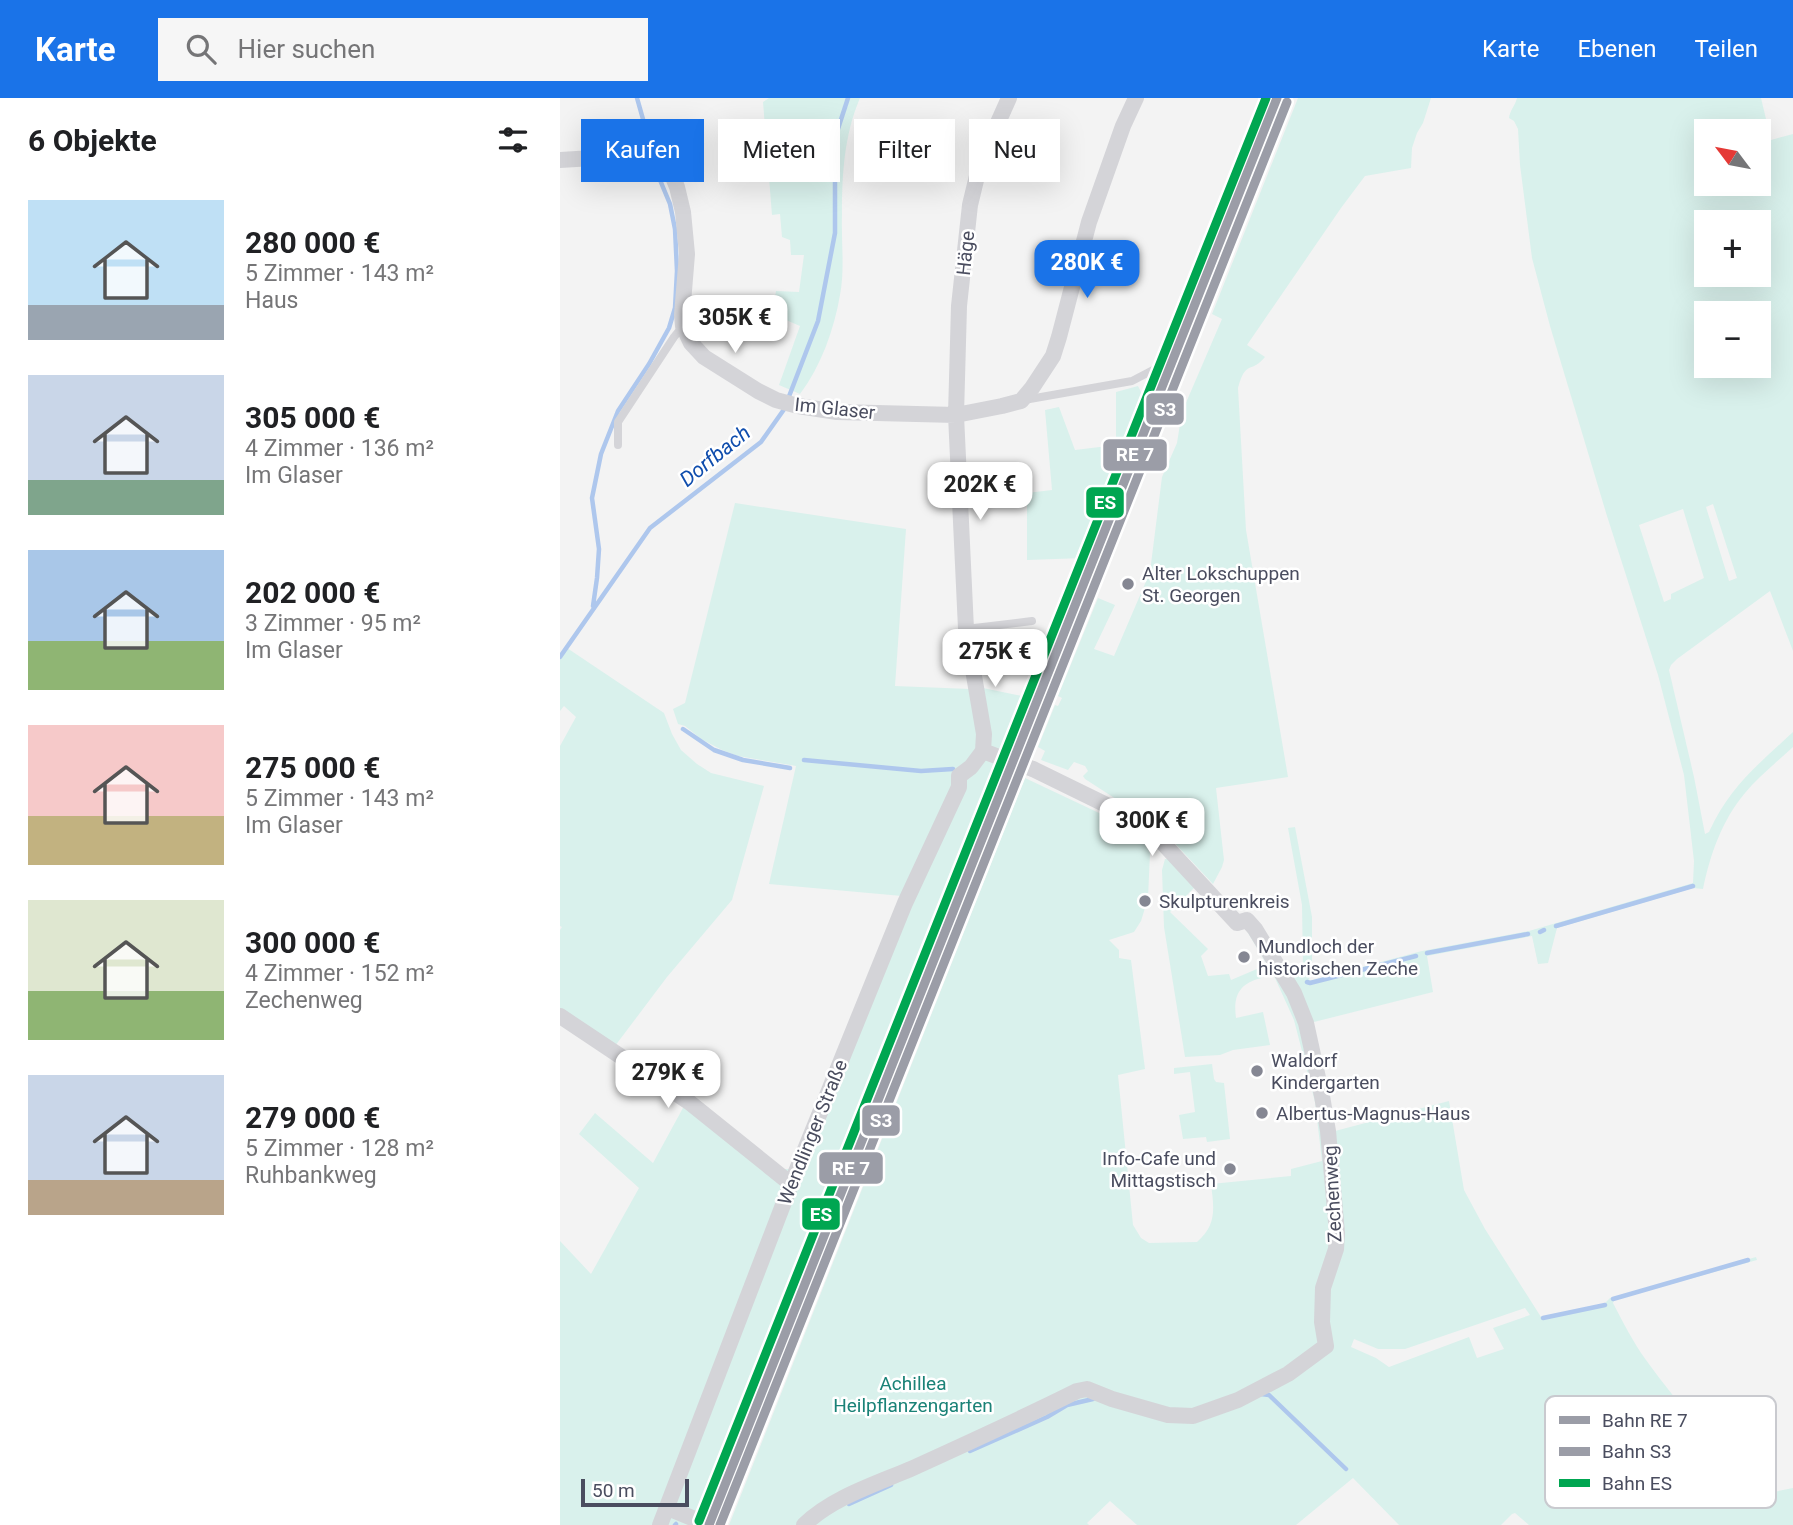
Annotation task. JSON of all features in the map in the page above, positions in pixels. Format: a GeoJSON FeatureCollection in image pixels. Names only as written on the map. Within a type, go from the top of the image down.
{"type":"FeatureCollection","features":[{"type":"Feature","properties":{"kind":"street","name":"Häge"},"geometry":{"type":"LineString","coordinates":[[956,415],[960,306],[970,205],[984,156],[1009,98]]}},
{"type":"Feature","properties":{"kind":"street"},"geometry":{"type":"LineString","coordinates":[[1021,401],[1053,356],[1089,222],[1119,136],[1136,98]]}},
{"type":"Feature","properties":{"kind":"street"},"geometry":{"type":"LineString","coordinates":[[560,160],[650,154],[666,160],[683,212],[687,254],[683,326]]}},
{"type":"Feature","properties":{"kind":"street","name":"Im Glaser"},"geometry":{"type":"LineString","coordinates":[[683,326],[691,343],[704,357],[758,391],[776,400],[798,406],[837,412],[956,415],[1021,401]]}},
{"type":"Feature","properties":{"kind":"street"},"geometry":{"type":"LineString","coordinates":[[956,415],[966,629],[984,734],[983,751],[1004,759]]}},
{"type":"Feature","properties":{"kind":"street","name":"Wendlinger Straße"},"geometry":{"type":"LineString","coordinates":[[660,1525],[791,1184],[905,903],[959,787],[959,776],[971,767],[983,751]]}},
{"type":"Feature","properties":{"kind":"street","name":"Zechenweg"},"geometry":{"type":"LineString","coordinates":[[804,1525],[814,1515],[843,1499],[998,1430],[1077,1391],[1087,1389],[1168,1415],[1194,1416],[1238,1401],[1288,1374],[1326,1346],[1322,1322],[1323,1288],[1336,1249],[1337,1233],[1328,1131],[1306,1025],[1294,993],[1255,929],[1247,920],[1237,923],[1161,841],[1133,818],[1032,769]]}},
{"type":"Feature","properties":{"kind":"street"},"geometry":{"type":"LineString","coordinates":[[560,1016],[689,1102],[791,1184]]}},
{"type":"Feature","properties":{"kind":"street"},"geometry":{"type":"LineString","coordinates":[[667,1508],[692,1518]]}},
{"type":"Feature","properties":{"kind":"lane"},"geometry":{"type":"LineString","coordinates":[[618,445],[618,422],[683,326]]}},
{"type":"Feature","properties":{"kind":"lane"},"geometry":{"type":"LineString","coordinates":[[1021,401],[1132,382],[1153,370]]}},
{"type":"Feature","properties":{"kind":"lane"},"geometry":{"type":"LineString","coordinates":[[966,629],[1032,621]]}},
{"type":"Feature","properties":{"kind":"green space"},"geometry":{"type":"Polygon","coordinates":[[[769,98],[860,98],[850,126],[843,170],[842,275],[837,308],[820,360],[800,394],[779,385],[800,326],[772,314],[776,291],[799,292],[804,255],[791,255],[790,240],[782,237],[780,214],[772,215],[769,182],[840,182],[840,119],[764,119],[763,102],[769,98]]]}},
{"type":"Feature","properties":{"kind":"green space"},"geometry":{"type":"Polygon","coordinates":[[[1298,98],[1431,98],[1412,148],[1411,168],[1365,176],[1247,345],[1265,357],[1246,370],[1238,388],[1246,530],[1288,777],[1216,788],[1224,860],[1213,884],[1167,835],[1085,779],[1083,776],[1088,771],[1085,766],[1074,762],[1068,770],[1041,760],[1045,751],[1038,747],[1055,705],[1058,706],[1062,698],[1058,696],[1098,598],[1115,605],[1094,649],[1114,656],[1150,572],[1162,477],[1177,443],[1179,419],[1222,319],[1212,314],[1298,98]]]}},
{"type":"Feature","properties":{"kind":"green space","name":"Achillea Heilpflanzengarten"},"geometry":{"type":"Polygon","coordinates":[[[1517,98],[1761,98],[1766,119],[1694,119],[1694,196],[1771,196],[1771,140],[1793,134],[1793,651],[1770,591],[1677,659],[1669,670],[1705,834],[1709,832],[1736,789],[1793,732],[1793,747],[1750,787],[1737,803],[1723,826],[1713,851],[1703,889],[1693,888],[1557,928],[1548,963],[1538,964],[1532,936],[1427,956],[1433,992],[1310,1023],[1335,1131],[1449,1101],[1464,1190],[1485,1229],[1541,1317],[1604,1304],[1610,1298],[1756,1257],[1757,1260],[1614,1300],[1613,1303],[1637,1346],[1674,1396],[1545,1396],[1545,1508],[1776,1508],[1776,1492],[1793,1488],[1793,1525],[1529,1525],[1515,1513],[1501,1525],[1399,1525],[1353,1478],[1296,1525],[1137,1525],[1110,1501],[1087,1523],[1089,1525],[729,1525],[1025,778],[1133,829],[1150,853],[1148,898],[1141,921],[1134,932],[1109,940],[1119,950],[1119,958],[1131,960],[1145,1069],[1118,1075],[1133,1225],[1141,1238],[1149,1243],[1197,1242],[1208,1229],[1213,1216],[1211,1184],[1291,1176],[1291,1169],[1322,1161],[1315,1102],[1294,1020],[1275,978],[1245,928],[1288,970],[1293,972],[1303,968],[1302,905],[1288,828],[1295,827],[1312,917],[1312,962],[1309,981],[1422,951],[1529,931],[1693,883],[1694,861],[1684,775],[1658,675],[1550,326],[1532,258],[1518,129],[1509,118],[1517,98]],[[1713,504],[1706,507],[1729,581],[1737,578],[1713,504]],[[1683,509],[1639,525],[1664,602],[1671,599],[1671,594],[1704,578],[1683,509]],[[1525,1308],[1405,1349],[1378,1349],[1354,1339],[1351,1347],[1389,1367],[1469,1337],[1477,1358],[1504,1349],[1493,1328],[1530,1315],[1525,1308]]]}},
{"type":"Feature","properties":{"kind":"green space"},"geometry":{"type":"Polygon","coordinates":[[[1138,386],[1144,398],[1084,558],[1027,560],[1027,493],[1052,490],[1045,410],[1059,407],[1075,450],[1116,445],[1116,392],[1138,386]]]}},
{"type":"Feature","properties":{"kind":"green space"},"geometry":{"type":"Polygon","coordinates":[[[735,503],[906,529],[895,686],[983,688],[1027,697],[995,788],[700,1525],[560,1525],[560,1241],[591,1274],[639,1188],[579,1134],[595,1113],[653,1163],[684,1106],[560,1021],[560,746],[576,717],[564,706],[560,711],[560,657],[567,648],[664,713],[681,750],[711,773],[764,786],[732,900],[667,977],[615,1046],[783,1169],[795,1169],[902,896],[769,884],[796,766],[738,756],[701,739],[685,726],[678,724],[673,709],[685,703],[735,503]]]}},
{"type":"Feature","properties":{"kind":"green space"},"geometry":{"type":"Polygon","coordinates":[[[1165,859],[1197,885],[1170,912],[1208,949],[1201,956],[1208,976],[1229,974],[1231,980],[1257,969],[1262,978],[1248,983],[1239,992],[1236,1018],[1263,1012],[1270,1045],[1233,1050],[1220,1055],[1185,1057],[1164,927],[1162,870],[1165,859]]]}},
{"type":"Feature","properties":{"kind":"green space"},"geometry":{"type":"Polygon","coordinates":[[[1212,1064],[1214,1079],[1224,1083],[1230,1139],[1207,1142],[1206,1137],[1183,1139],[1179,1115],[1195,1112],[1190,1072],[1174,1074],[1174,1068],[1212,1064]]]}},
{"type":"Feature","properties":{"kind":"waterway","name":"Dorfbach"},"geometry":{"type":"LineString","coordinates":[[637,98],[643,119]]}},
{"type":"Feature","properties":{"kind":"waterway","name":"Dorfbach"},"geometry":{"type":"LineString","coordinates":[[788,399],[818,321],[835,233],[835,138],[848,98]]}},
{"type":"Feature","properties":{"kind":"waterway","name":"Dorfbach"},"geometry":{"type":"LineString","coordinates":[[593,606],[599,549],[592,498],[601,454],[618,411],[669,328],[675,308],[675,229],[670,204],[661,182]]}},
{"type":"Feature","properties":{"kind":"waterway","name":"Dorfbach"},"geometry":{"type":"LineString","coordinates":[[560,657],[650,528],[761,442],[785,408]]}},
{"type":"Feature","properties":{"kind":"waterway"},"geometry":{"type":"LineString","coordinates":[[683,729],[714,750],[743,760],[790,768]]}},
{"type":"Feature","properties":{"kind":"waterway"},"geometry":{"type":"LineString","coordinates":[[804,760],[921,771],[953,769]]}},
{"type":"Feature","properties":{"kind":"waterway"},"geometry":{"type":"LineString","coordinates":[[1556,926],[1693,886]]}},
{"type":"Feature","properties":{"kind":"waterway"},"geometry":{"type":"LineString","coordinates":[[1540,932],[1544,930]]}},
{"type":"Feature","properties":{"kind":"waterway"},"geometry":{"type":"LineString","coordinates":[[1427,953],[1528,934]]}},
{"type":"Feature","properties":{"kind":"waterway"},"geometry":{"type":"LineString","coordinates":[[1307,982],[1416,956]]}},
{"type":"Feature","properties":{"kind":"waterway"},"geometry":{"type":"LineString","coordinates":[[1613,1299],[1748,1260]]}},
{"type":"Feature","properties":{"kind":"waterway"},"geometry":{"type":"LineString","coordinates":[[1543,1318],[1605,1305]]}},
{"type":"Feature","properties":{"kind":"waterway"},"geometry":{"type":"LineString","coordinates":[[1261,1394],[1269,1395],[1346,1469]]}},
{"type":"Feature","properties":{"kind":"waterway"},"geometry":{"type":"LineString","coordinates":[[970,1451],[1047,1417],[1067,1405],[1093,1399]]}},
{"type":"Feature","properties":{"kind":"waterway"},"geometry":{"type":"LineString","coordinates":[[849,1504],[891,1485]]}},
{"type":"Feature","properties":{"kind":"tunnel"},"geometry":{"type":"LineString","coordinates":[[1004,759],[1033,769]]}},
{"type":"Feature","properties":{"kind":"tunnel"},"geometry":{"type":"LineString","coordinates":[[692,1518],[711,1525]]}},
{"type":"Feature","properties":{"kind":"transit line"},"geometry":{"type":"LineString","coordinates":[[709,1525],[1277,98]]}},
{"type":"Feature","properties":{"kind":"rail line","name":"ES"},"geometry":{"type":"LineString","coordinates":[[699,1521],[1266,98]]}},
{"type":"Feature","properties":{"kind":"rail line","name":"S3"},"geometry":{"type":"LineString","coordinates":[[720,1525],[1287,102]]}},
{"type":"Feature","properties":{"kind":"place","name":"Alter Lokschuppen St. Georgen"},"geometry":{"type":"Point","coordinates":[1128,584]}},
{"type":"Feature","properties":{"kind":"place","name":"Skulpturenkreis"},"geometry":{"type":"Point","coordinates":[1145,901]}},
{"type":"Feature","properties":{"kind":"place","name":"Mundloch der historischen Zeche"},"geometry":{"type":"Point","coordinates":[1244,957]}},
{"type":"Feature","properties":{"kind":"place","name":"Waldorf Kindergarten"},"geometry":{"type":"Point","coordinates":[1257,1071]}},
{"type":"Feature","properties":{"kind":"place","name":"Albertus-Magnus-Haus"},"geometry":{"type":"Point","coordinates":[1262,1113]}},
{"type":"Feature","properties":{"kind":"place","name":"Info-Cafe und Mittagstisch"},"geometry":{"type":"Point","coordinates":[1230,1169]}}]}
